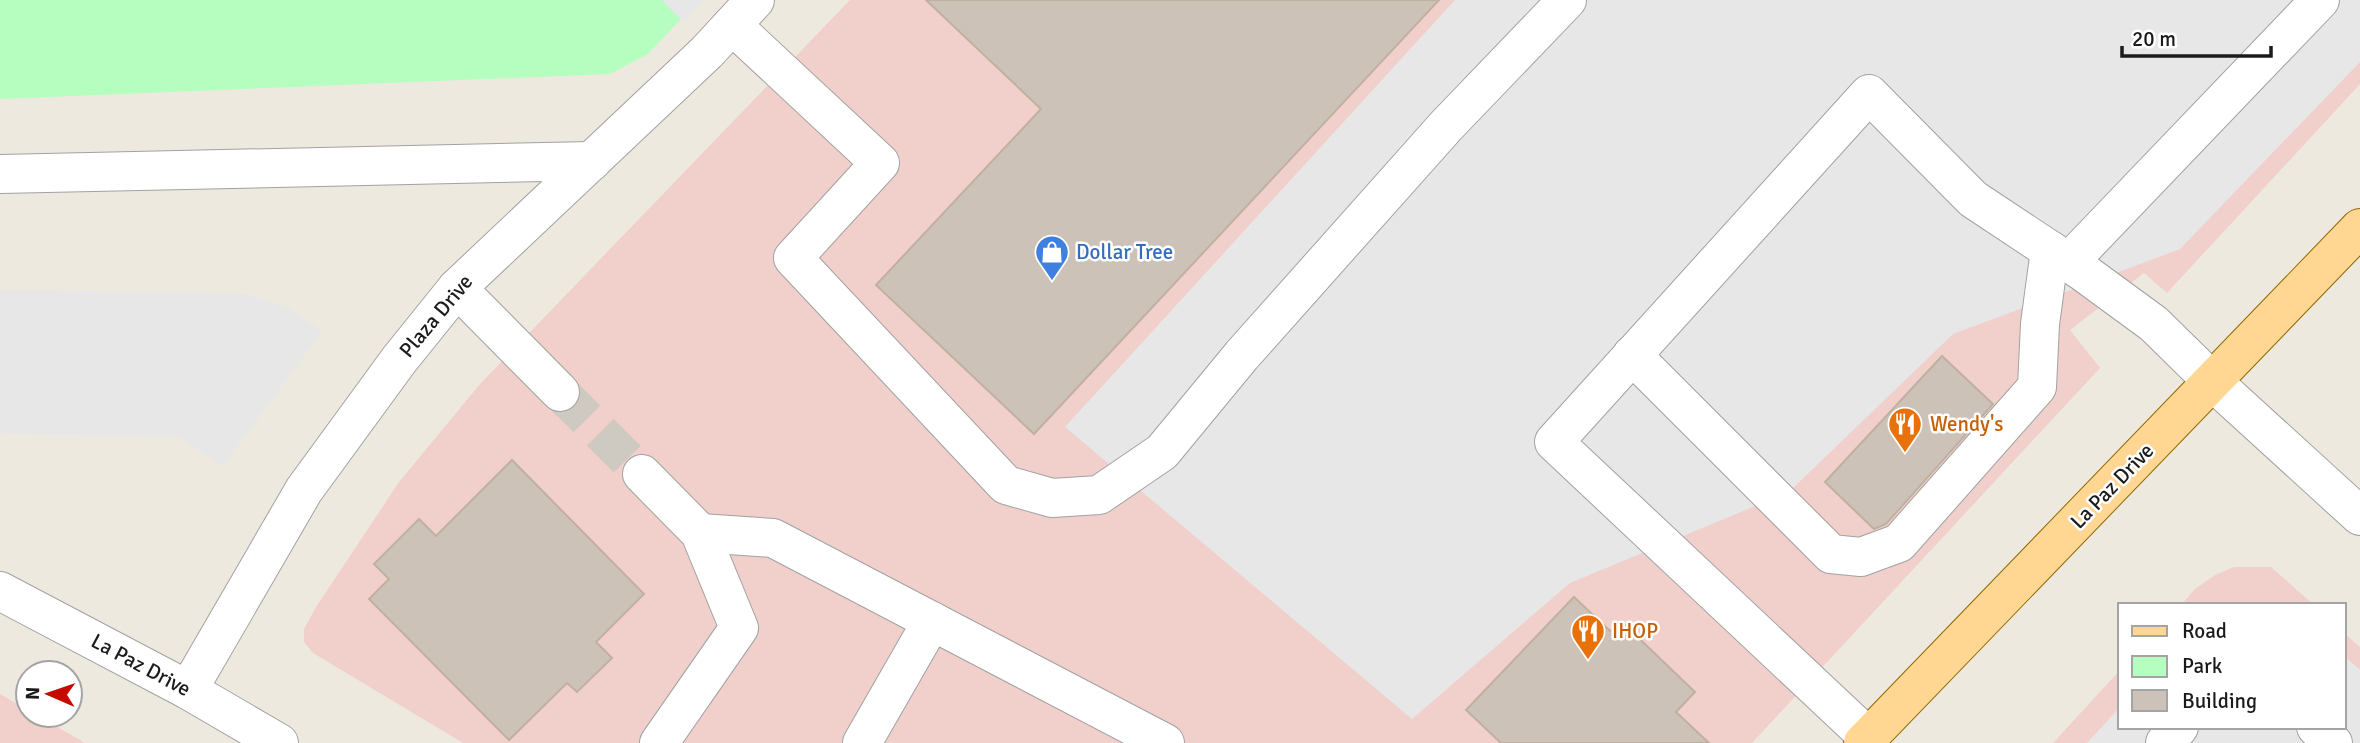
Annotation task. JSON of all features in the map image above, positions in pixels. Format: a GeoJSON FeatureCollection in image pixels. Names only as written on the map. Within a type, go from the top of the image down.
{"type":"FeatureCollection","features":[{"type":"Feature","properties":{"kind":"main road","name":"La Paz Drive"},"geometry":{"type":"LineString","coordinates":[[1866,740],[2360,228]]}},
{"type":"Feature","properties":{"kind":"street"},"geometry":{"type":"LineString","coordinates":[[743,13],[880,163],[793,258],[1006,485],[1052,498],[1099,495],[1162,452],[1242,355],[1438,136],[1567,0]]}},
{"type":"Feature","properties":{"kind":"street"},"geometry":{"type":"LineString","coordinates":[[1632,355],[1831,554],[1861,557],[1899,543],[2037,387],[2040,324],[2059,257],[2320,0]]}},
{"type":"Feature","properties":{"kind":"street","name":"Plaza Drive"},"geometry":{"type":"LineString","coordinates":[[188,690],[303,490],[399,360],[457,288],[707,52],[743,13]]}},
{"type":"Feature","properties":{"kind":"street"},"geometry":{"type":"LineString","coordinates":[[1866,740],[1554,442],[1868,94],[1973,199],[2154,324],[2213,382],[2360,516]]}},
{"type":"Feature","properties":{"kind":"street"},"geometry":{"type":"LineString","coordinates":[[0,174],[592,160]]}},
{"type":"Feature","properties":{"kind":"street"},"geometry":{"type":"LineString","coordinates":[[457,288],[560,392]]}},
{"type":"Feature","properties":{"kind":"street"},"geometry":{"type":"LineString","coordinates":[[642,474],[700,533],[739,628],[659,743]]}},
{"type":"Feature","properties":{"kind":"street"},"geometry":{"type":"LineString","coordinates":[[700,533],[773,538],[1165,743]]}},
{"type":"Feature","properties":{"kind":"street","name":"La Paz Drive"},"geometry":{"type":"LineString","coordinates":[[0,591],[188,690],[279,743]]}},
{"type":"Feature","properties":{"kind":"street"},"geometry":{"type":"LineString","coordinates":[[862,743],[932,621]]}},
{"type":"Feature","properties":{"kind":"street"},"geometry":{"type":"LineString","coordinates":[[2165,743],[2177,729]]}},
{"type":"Feature","properties":{"kind":"street"},"geometry":{"type":"LineString","coordinates":[[2318,729],[2333,743]]}},
{"type":"Feature","properties":{"kind":"shaded area"},"geometry":{"type":"Polygon","coordinates":[[[662,0],[703,0],[683,22],[662,0]]]}},
{"type":"Feature","properties":{"kind":"shaded area"},"geometry":{"type":"Polygon","coordinates":[[[850,0],[2360,0],[2360,84],[2167,293],[2144,273],[2070,330],[2100,368],[1752,743],[463,743],[313,653],[304,642],[304,629],[399,482],[480,384],[850,0]]]}},
{"type":"Feature","properties":{"kind":"shaded area"},"geometry":{"type":"Polygon","coordinates":[[[1455,0],[2360,0],[2360,62],[2180,249],[1953,334],[1789,492],[1570,583],[1412,719],[1065,427],[1455,0]]]}},
{"type":"Feature","properties":{"kind":"shaded area"},"geometry":{"type":"Polygon","coordinates":[[[0,290],[242,293],[288,308],[322,331],[222,467],[180,437],[0,433],[0,290]]]}},
{"type":"Feature","properties":{"kind":"shaded area"},"geometry":{"type":"Polygon","coordinates":[[[2234,567],[2271,567],[2312,603],[2183,603],[2195,589],[2215,575],[2234,567]]]}},
{"type":"Feature","properties":{"kind":"shaded area"},"geometry":{"type":"Polygon","coordinates":[[[2346,635],[2360,647],[2360,743],[2053,743],[2118,672],[2118,729],[2346,729],[2346,635]]]}},
{"type":"Feature","properties":{"kind":"shaded area"},"geometry":{"type":"Polygon","coordinates":[[[2346,658],[2360,670],[2360,743],[2087,743],[2118,709],[2118,729],[2346,729],[2346,658]]]}},
{"type":"Feature","properties":{"kind":"shaded area"},"geometry":{"type":"Polygon","coordinates":[[[0,694],[14,702],[14,729],[61,729],[85,743],[0,743],[0,694]]]}},
{"type":"Feature","properties":{"kind":"green space"},"geometry":{"type":"Polygon","coordinates":[[[0,0],[699,0],[648,54],[610,74],[0,99],[0,0]]]}},
{"type":"Feature","properties":{"kind":"building"},"geometry":{"type":"Polygon","coordinates":[[[926,0],[1439,0],[1034,434],[876,285],[1041,109],[926,0]]]}},
{"type":"Feature","properties":{"kind":"building","name":"Wendy's"},"geometry":{"type":"Polygon","coordinates":[[[1942,356],[1993,404],[1886,524],[1874,529],[1825,482],[1942,356]]]}},
{"type":"Feature","properties":{"kind":"building"},"geometry":{"type":"Polygon","coordinates":[[[512,460],[644,594],[596,642],[612,658],[577,692],[567,683],[509,740],[369,599],[389,579],[374,564],[419,519],[436,536],[512,460]]]}},
{"type":"Feature","properties":{"kind":"building","name":"IHOP"},"geometry":{"type":"Polygon","coordinates":[[[1574,597],[1610,631],[1623,623],[1695,692],[1676,712],[1709,743],[1501,743],[1466,710],[1574,597]]]}},
{"type":"Feature","properties":{"kind":"tunnel"},"geometry":{"type":"LineString","coordinates":[[560,392],[642,474]]}},
{"type":"Feature","properties":{"kind":"place","name":"Dollar Tree"},"geometry":{"type":"Point","coordinates":[1052,282]}},
{"type":"Feature","properties":{"kind":"place","name":"Wendy's"},"geometry":{"type":"Point","coordinates":[1905,454]}},
{"type":"Feature","properties":{"kind":"place","name":"IHOP"},"geometry":{"type":"Point","coordinates":[1588,661]}}]}
